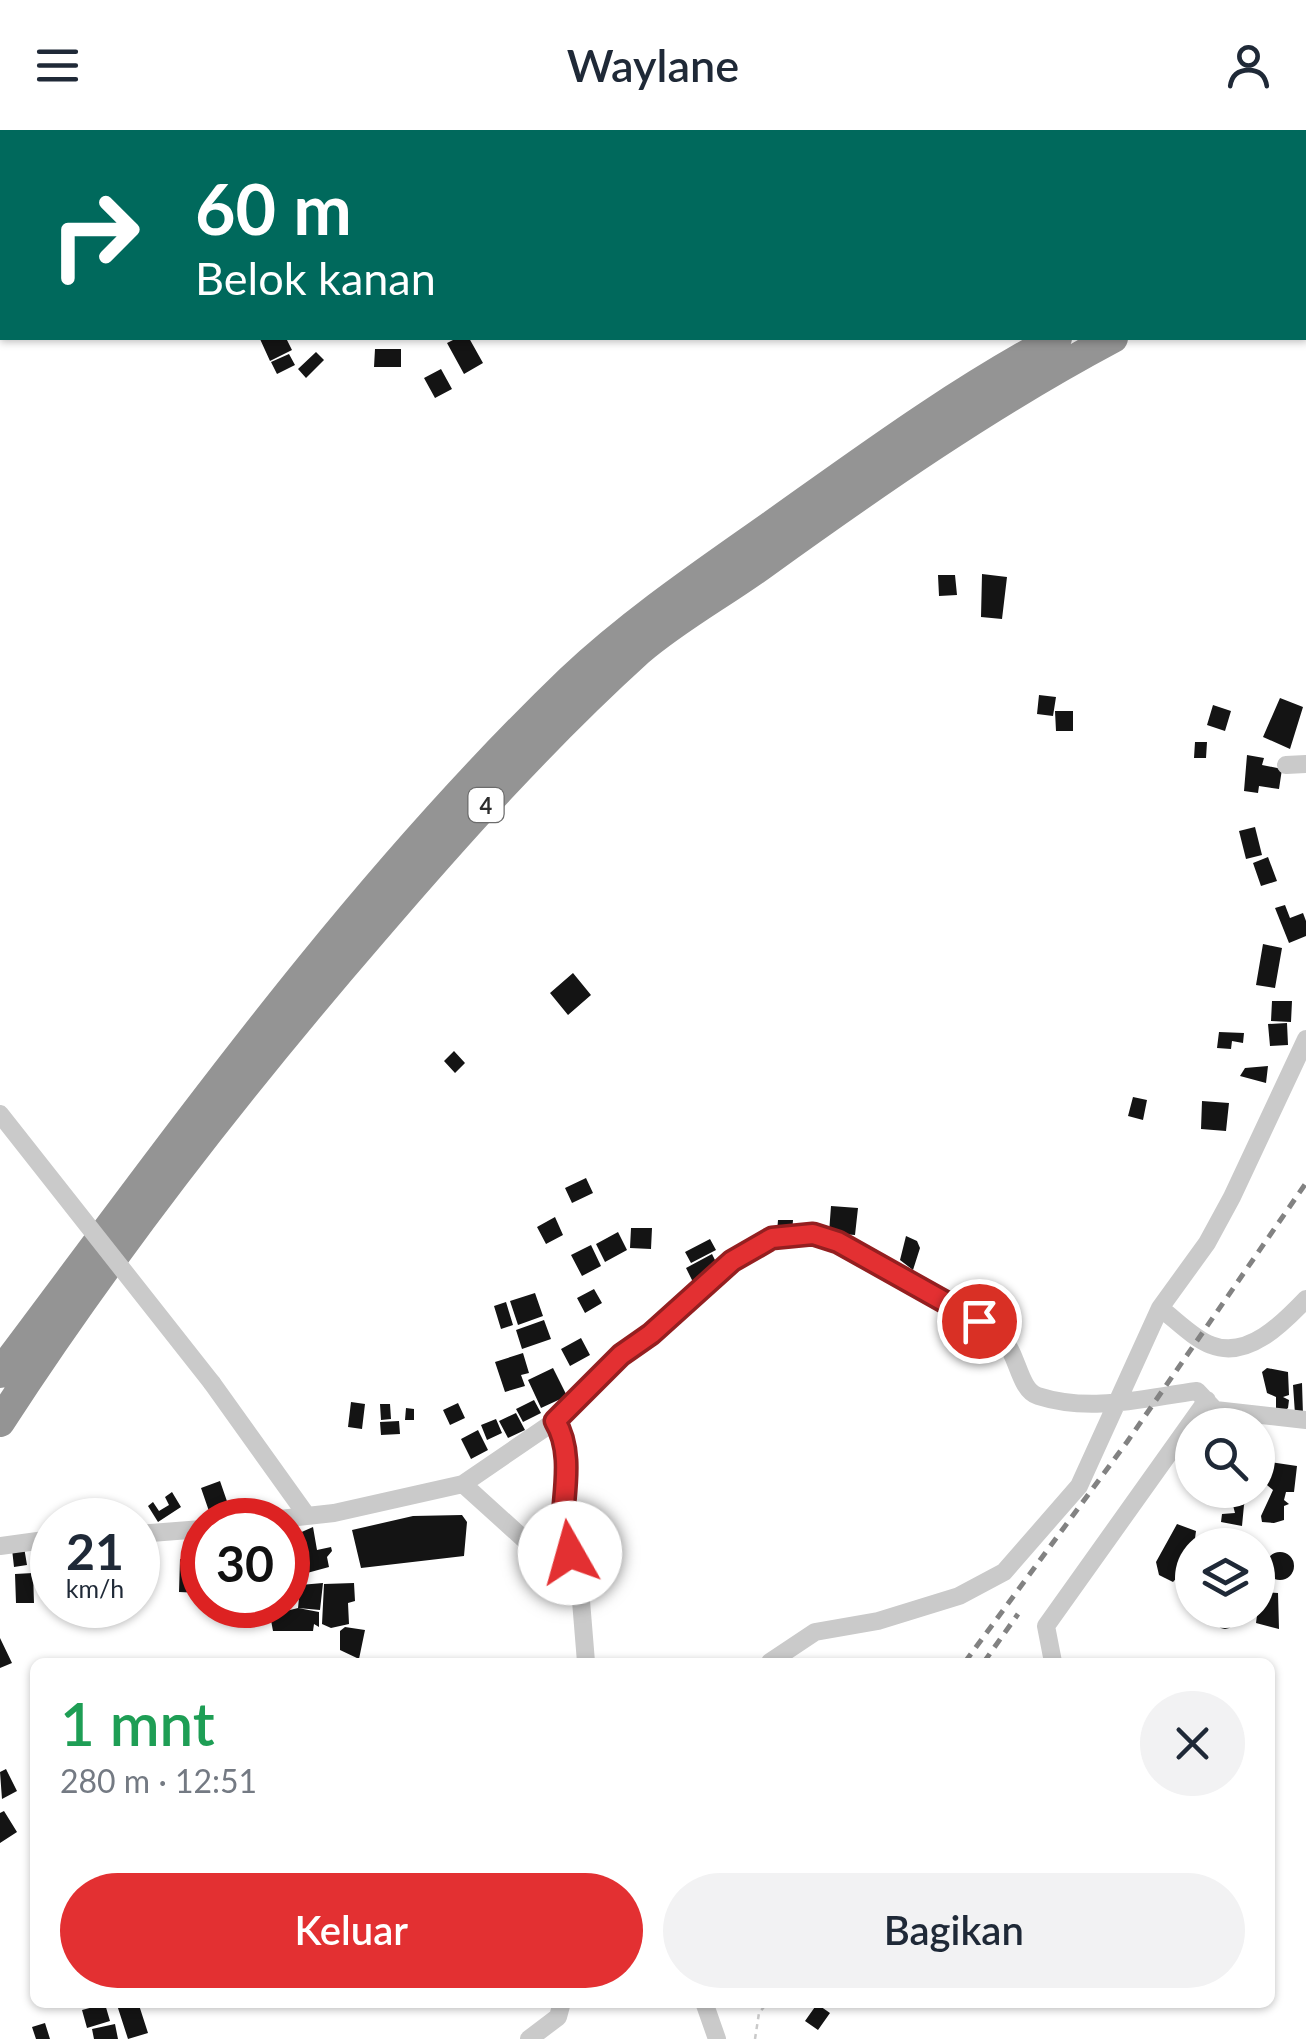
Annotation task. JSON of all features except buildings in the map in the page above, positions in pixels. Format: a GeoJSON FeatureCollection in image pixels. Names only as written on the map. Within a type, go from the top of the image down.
{"type":"FeatureCollection","features":[{"type":"Feature","properties":{"kind":"highway","name":"4"},"geometry":{"type":"LineString","coordinates":[[0,1373],[272,1010],[428,826],[570,680],[648,610],[889,442],[1054,340]]}},
{"type":"Feature","properties":{"kind":"highway","name":"4"},"geometry":{"type":"LineString","coordinates":[[0,1422],[151,1208],[296,1020],[454,838],[562,725],[643,648],[900,466],[1037,378],[1109,340]]}},
{"type":"Feature","properties":{"kind":"street"},"geometry":{"type":"LineString","coordinates":[[1286,765],[1306,764]]}},
{"type":"Feature","properties":{"kind":"street"},"geometry":{"type":"LineString","coordinates":[[776,1658],[815,1632],[958,1596],[1004,1572],[1078,1486],[1121,1402],[1160,1308],[1224,1212],[1306,1039]]}},
{"type":"Feature","properties":{"kind":"street"},"geometry":{"type":"LineString","coordinates":[[0,1114],[212,1383],[294,1498]]}},
{"type":"Feature","properties":{"kind":"street"},"geometry":{"type":"LineString","coordinates":[[310,1513],[334,1513],[463,1484],[555,1421],[621,1355],[651,1334],[732,1261],[772,1238],[813,1234],[838,1242],[979,1321],[1004,1341],[1027,1389],[1034,1395],[1088,1406],[1197,1391],[1215,1410],[1306,1420]]}},
{"type":"Feature","properties":{"kind":"street"},"geometry":{"type":"LineString","coordinates":[[1160,1308],[1212,1346],[1240,1345],[1280,1326],[1306,1298]]}},
{"type":"Feature","properties":{"kind":"street"},"geometry":{"type":"LineString","coordinates":[[1053,1658],[1046,1626],[1207,1400]]}},
{"type":"Feature","properties":{"kind":"street"},"geometry":{"type":"LineString","coordinates":[[555,1421],[566,1440],[569,1468],[564,1546],[578,1564],[586,1658]]}},
{"type":"Feature","properties":{"kind":"street"},"geometry":{"type":"LineString","coordinates":[[463,1484],[526,1541],[564,1546]]}},
{"type":"Feature","properties":{"kind":"street"},"geometry":{"type":"LineString","coordinates":[[0,1546],[30,1542]]}},
{"type":"Feature","properties":{"kind":"street"},"geometry":{"type":"LineString","coordinates":[[528,2039],[558,2016],[560,2008]]}},
{"type":"Feature","properties":{"kind":"street"},"geometry":{"type":"LineString","coordinates":[[706,2008],[717,2039]]}},
{"type":"Feature","properties":{"kind":"path"},"geometry":{"type":"LineString","coordinates":[[755,2039],[763,2008]]}},
{"type":"Feature","properties":{"kind":"railway"},"geometry":{"type":"LineString","coordinates":[[968,1658],[1127,1442],[1306,1183]]}},
{"type":"Feature","properties":{"kind":"railway"},"geometry":{"type":"LineString","coordinates":[[987,1658],[1018,1614]]}},
{"type":"Feature","properties":{"kind":"route"},"geometry":{"type":"LineString","coordinates":[[570,1553],[562,1536],[569,1468],[566,1440],[555,1421],[596,1385],[621,1355],[651,1334],[732,1261],[772,1238],[813,1234],[838,1242],[979,1321]]}}]}
